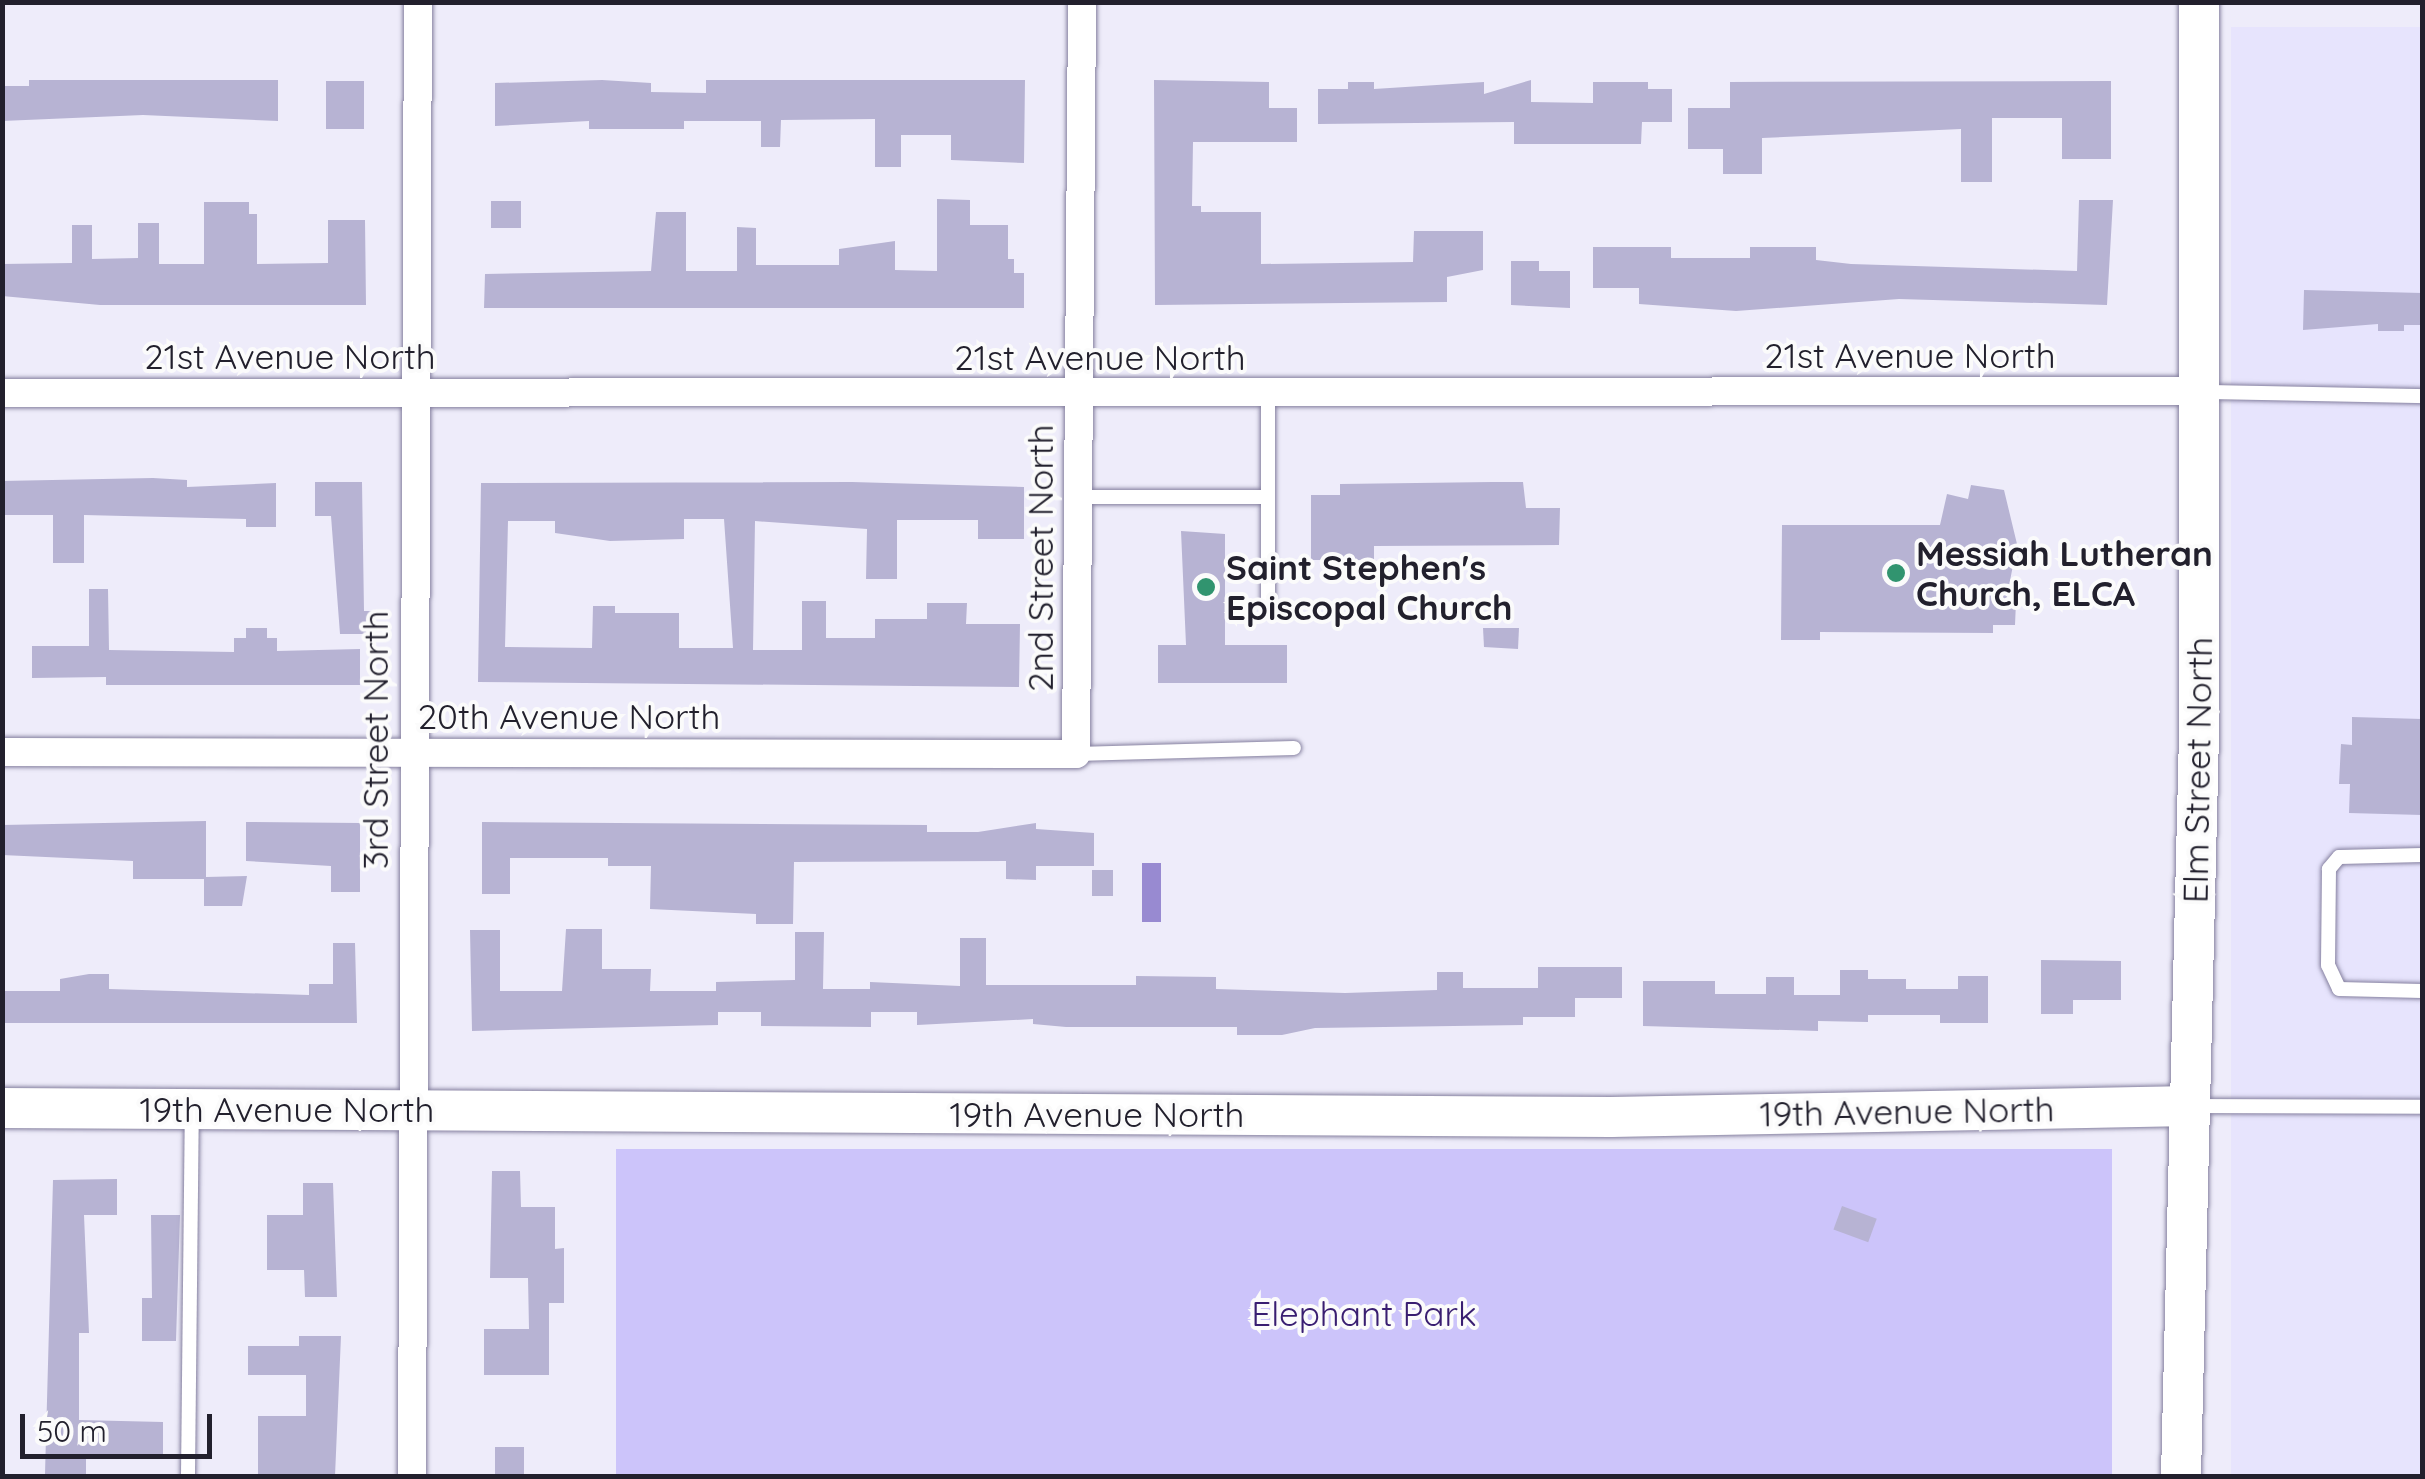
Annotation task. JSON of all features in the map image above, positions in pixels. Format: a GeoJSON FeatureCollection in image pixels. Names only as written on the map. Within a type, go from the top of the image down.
{"type":"FeatureCollection","features":[{"type":"Feature","properties":{"kind":"street","name":"3rd Street North"},"geometry":{"type":"LineString","coordinates":[[412,1476],[412,394],[418,2]]}},
{"type":"Feature","properties":{"kind":"street","name":"2nd Street North"},"geometry":{"type":"LineString","coordinates":[[1076,754],[1082,2]]}},
{"type":"Feature","properties":{"kind":"street","name":"Elm Street North"},"geometry":{"type":"LineString","coordinates":[[2181,1476],[2191,1106],[2199,2]]}},
{"type":"Feature","properties":{"kind":"street","name":"21st Avenue North"},"geometry":{"type":"LineString","coordinates":[[2,392],[2198,392]]}},
{"type":"Feature","properties":{"kind":"street","name":"20th Avenue North"},"geometry":{"type":"LineString","coordinates":[[2,752],[1076,754]]}},
{"type":"Feature","properties":{"kind":"street","name":"19th Avenue North"},"geometry":{"type":"LineString","coordinates":[[2,1108],[1611,1117],[2191,1106]]}},
{"type":"Feature","properties":{"kind":"lane"},"geometry":{"type":"LineString","coordinates":[[2198,392],[2422,396]]}},
{"type":"Feature","properties":{"kind":"lane"},"geometry":{"type":"LineString","coordinates":[[1268,394],[1268,600]]}},
{"type":"Feature","properties":{"kind":"lane"},"geometry":{"type":"LineString","coordinates":[[1078,497],[1268,497]]}},
{"type":"Feature","properties":{"kind":"lane"},"geometry":{"type":"LineString","coordinates":[[1076,754],[1294,748]]}},
{"type":"Feature","properties":{"kind":"lane"},"geometry":{"type":"LineString","coordinates":[[2422,855],[2340,857],[2330,870],[2328,965],[2339,988],[2422,991]]}},
{"type":"Feature","properties":{"kind":"lane"},"geometry":{"type":"LineString","coordinates":[[2191,1106],[2422,1108]]}},
{"type":"Feature","properties":{"kind":"lane"},"geometry":{"type":"LineString","coordinates":[[188,1476],[192,1108]]}},
{"type":"Feature","properties":{"kind":"shaded area"},"geometry":{"type":"Polygon","coordinates":[[[2231,27],[2422,27],[2422,1476],[2231,1476],[2231,27]]]}},
{"type":"Feature","properties":{"kind":"shaded area"},"geometry":{"type":"Polygon","coordinates":[[[1142,863],[1161,863],[1161,922],[1142,922],[1142,863]]]}},
{"type":"Feature","properties":{"kind":"green space","name":"Elephant Park"},"geometry":{"type":"Polygon","coordinates":[[[616,1149],[2112,1149],[2112,1476],[616,1476],[616,1149]]]}},
{"type":"Feature","properties":{"kind":"building"},"geometry":{"type":"Polygon","coordinates":[[[29,80],[278,80],[278,121],[143,115],[2,121],[2,86],[29,86],[29,80]]]}},
{"type":"Feature","properties":{"kind":"building"},"geometry":{"type":"Polygon","coordinates":[[[706,80],[1025,80],[1024,163],[951,160],[951,135],[901,135],[901,167],[875,167],[875,119],[781,120],[780,147],[761,147],[761,121],[684,121],[684,129],[589,129],[589,121],[495,126],[495,83],[651,83],[651,92],[706,93],[706,80]]]}},
{"type":"Feature","properties":{"kind":"building"},"geometry":{"type":"Polygon","coordinates":[[[1154,80],[1269,82],[1269,108],[1297,108],[1297,142],[1193,142],[1192,206],[1201,206],[1201,212],[1261,212],[1261,264],[1413,262],[1414,231],[1483,231],[1483,270],[1447,277],[1447,302],[1155,305],[1154,80]]]}},
{"type":"Feature","properties":{"kind":"building"},"geometry":{"type":"Polygon","coordinates":[[[1531,80],[1531,102],[1593,103],[1593,82],[1648,82],[1648,89],[1672,89],[1672,122],[1642,122],[1641,144],[1514,144],[1514,122],[1318,124],[1318,89],[1348,89],[1348,82],[1374,82],[1374,89],[1484,82],[1484,94],[1531,80]]]}},
{"type":"Feature","properties":{"kind":"building"},"geometry":{"type":"Polygon","coordinates":[[[326,81],[364,81],[364,129],[326,129],[326,81]]]}},
{"type":"Feature","properties":{"kind":"building"},"geometry":{"type":"Polygon","coordinates":[[[2111,81],[2111,159],[2062,159],[2062,118],[1992,118],[1992,182],[1961,182],[1961,129],[1762,138],[1762,174],[1723,174],[1723,149],[1688,149],[1688,108],[1730,108],[1730,82],[2111,81]]]}},
{"type":"Feature","properties":{"kind":"building"},"geometry":{"type":"Polygon","coordinates":[[[937,199],[970,200],[970,225],[1008,225],[1008,259],[1014,259],[1014,273],[1024,273],[1024,308],[484,308],[485,274],[651,271],[656,212],[686,212],[686,271],[737,271],[737,227],[756,228],[756,265],[839,265],[839,249],[895,241],[895,270],[937,271],[937,199]]]}},
{"type":"Feature","properties":{"kind":"building"},"geometry":{"type":"Polygon","coordinates":[[[2079,200],[2113,200],[2107,305],[1899,299],[1736,311],[1639,304],[1639,288],[1593,288],[1593,247],[1671,247],[1671,258],[1750,258],[1750,247],[1816,247],[1816,260],[1851,264],[2077,271],[2079,200]]]}},
{"type":"Feature","properties":{"kind":"building"},"geometry":{"type":"Polygon","coordinates":[[[491,201],[521,201],[521,228],[491,228],[491,201]]]}},
{"type":"Feature","properties":{"kind":"building"},"geometry":{"type":"Polygon","coordinates":[[[204,202],[249,202],[249,214],[257,214],[257,264],[328,263],[328,220],[365,220],[366,305],[100,305],[2,296],[2,264],[72,263],[72,225],[92,225],[92,259],[138,258],[138,223],[159,223],[159,264],[204,264],[204,202]]]}},
{"type":"Feature","properties":{"kind":"building"},"geometry":{"type":"Polygon","coordinates":[[[1511,261],[1539,261],[1539,271],[1570,271],[1570,308],[1511,305],[1511,261]]]}},
{"type":"Feature","properties":{"kind":"building"},"geometry":{"type":"Polygon","coordinates":[[[2304,290],[2422,293],[2422,325],[2404,325],[2404,331],[2378,331],[2378,324],[2303,330],[2304,290]]]}},
{"type":"Feature","properties":{"kind":"building"},"geometry":{"type":"Polygon","coordinates":[[[187,480],[187,487],[276,483],[276,527],[246,527],[246,519],[84,515],[84,563],[53,563],[53,515],[2,515],[2,481],[187,480]]]}},
{"type":"Feature","properties":{"kind":"building"},"geometry":{"type":"Polygon","coordinates":[[[315,482],[362,482],[364,611],[372,611],[372,634],[340,634],[331,516],[315,516],[315,482]]]}},
{"type":"Feature","properties":{"kind":"building"},"geometry":{"type":"Polygon","coordinates":[[[852,482],[1024,487],[1024,539],[978,539],[978,520],[897,520],[897,579],[866,579],[867,529],[755,521],[753,650],[802,650],[802,601],[826,601],[826,638],[875,638],[875,619],[927,619],[927,603],[967,603],[966,624],[1020,624],[1019,687],[478,682],[481,483],[852,482]],[[684,519],[684,539],[610,541],[555,533],[555,521],[508,521],[505,647],[592,648],[593,606],[615,606],[615,613],[679,613],[679,648],[733,648],[724,519],[684,519]]]}},
{"type":"Feature","properties":{"kind":"building"},"geometry":{"type":"Polygon","coordinates":[[[1523,482],[1526,508],[1560,508],[1559,545],[1374,546],[1374,560],[1311,560],[1311,495],[1340,495],[1340,484],[1523,482]]]}},
{"type":"Feature","properties":{"kind":"building","name":"Messiah Lutheran Church, ELCA"},"geometry":{"type":"Polygon","coordinates":[[[1971,485],[2004,490],[2017,544],[2006,602],[2016,602],[2015,625],[1993,625],[1993,633],[1820,632],[1820,640],[1781,640],[1782,525],[1940,525],[1947,494],[1968,499],[1971,485]]]}},
{"type":"Feature","properties":{"kind":"building"},"geometry":{"type":"Polygon","coordinates":[[[1181,531],[1225,534],[1225,645],[1287,645],[1287,683],[1158,683],[1158,645],[1186,645],[1181,531]]]}},
{"type":"Feature","properties":{"kind":"building"},"geometry":{"type":"Polygon","coordinates":[[[89,589],[108,589],[109,650],[234,652],[234,638],[246,638],[246,628],[267,628],[267,638],[277,638],[277,651],[360,649],[360,685],[106,685],[106,677],[32,678],[32,646],[89,646],[89,589]]]}},
{"type":"Feature","properties":{"kind":"building"},"geometry":{"type":"Polygon","coordinates":[[[1483,628],[1519,628],[1518,649],[1484,647],[1483,628]]]}},
{"type":"Feature","properties":{"kind":"building"},"geometry":{"type":"Polygon","coordinates":[[[2352,717],[2422,719],[2422,815],[2349,813],[2350,784],[2339,784],[2341,744],[2352,745],[2352,717]]]}},
{"type":"Feature","properties":{"kind":"building"},"geometry":{"type":"Polygon","coordinates":[[[206,821],[206,877],[247,876],[242,906],[204,906],[204,879],[133,879],[133,861],[2,855],[2,825],[206,821]]]}},
{"type":"Feature","properties":{"kind":"building"},"geometry":{"type":"Polygon","coordinates":[[[246,822],[360,823],[360,892],[331,892],[331,866],[246,861],[246,822]]]}},
{"type":"Feature","properties":{"kind":"building"},"geometry":{"type":"Polygon","coordinates":[[[482,822],[927,825],[927,832],[978,832],[1036,823],[1036,829],[1094,833],[1094,866],[1036,866],[1036,880],[1006,879],[1006,861],[794,862],[793,924],[756,924],[756,914],[650,909],[651,866],[608,866],[608,858],[510,858],[510,894],[482,894],[482,822]]]}},
{"type":"Feature","properties":{"kind":"building"},"geometry":{"type":"Polygon","coordinates":[[[1092,870],[1113,870],[1113,896],[1092,896],[1092,870]]]}},
{"type":"Feature","properties":{"kind":"building"},"geometry":{"type":"Polygon","coordinates":[[[566,929],[602,929],[602,969],[651,969],[650,991],[716,991],[716,982],[795,980],[795,932],[824,932],[823,989],[870,989],[870,982],[960,986],[960,938],[986,938],[986,985],[1136,985],[1136,976],[1216,977],[1216,989],[1345,993],[1437,990],[1437,972],[1463,972],[1463,988],[1538,988],[1538,967],[1622,967],[1622,998],[1575,998],[1575,1017],[1523,1017],[1523,1025],[1315,1028],[1282,1035],[1237,1035],[1237,1027],[1066,1027],[1033,1024],[1033,1019],[917,1025],[917,1012],[871,1012],[871,1027],[761,1026],[761,1012],[718,1012],[718,1025],[472,1031],[470,930],[500,930],[500,991],[562,991],[566,929]]]}},
{"type":"Feature","properties":{"kind":"building"},"geometry":{"type":"Polygon","coordinates":[[[333,943],[355,943],[357,1023],[2,1023],[2,991],[60,991],[60,979],[89,974],[109,974],[109,989],[309,995],[309,984],[333,984],[333,943]]]}},
{"type":"Feature","properties":{"kind":"building"},"geometry":{"type":"Polygon","coordinates":[[[2041,960],[2121,961],[2121,1000],[2073,1000],[2073,1014],[2041,1014],[2041,960]]]}},
{"type":"Feature","properties":{"kind":"building"},"geometry":{"type":"Polygon","coordinates":[[[1840,970],[1868,970],[1868,979],[1906,979],[1906,989],[1958,989],[1958,976],[1988,976],[1988,1023],[1940,1023],[1940,1015],[1868,1015],[1868,1022],[1818,1021],[1818,1031],[1643,1026],[1643,981],[1715,981],[1715,994],[1766,994],[1766,977],[1794,977],[1794,995],[1840,995],[1840,970]]]}},
{"type":"Feature","properties":{"kind":"building"},"geometry":{"type":"Polygon","coordinates":[[[492,1171],[520,1171],[521,1207],[555,1207],[555,1249],[564,1248],[564,1303],[549,1303],[549,1375],[484,1375],[484,1329],[529,1329],[528,1278],[490,1278],[492,1171]]]}},
{"type":"Feature","properties":{"kind":"building"},"geometry":{"type":"Polygon","coordinates":[[[117,1179],[117,1215],[84,1215],[89,1333],[79,1333],[79,1420],[163,1422],[163,1454],[100,1454],[86,1457],[86,1474],[45,1474],[53,1180],[117,1179]]]}},
{"type":"Feature","properties":{"kind":"building"},"geometry":{"type":"Polygon","coordinates":[[[303,1183],[333,1183],[337,1297],[305,1297],[304,1270],[267,1270],[267,1215],[303,1215],[303,1183]]]}},
{"type":"Feature","properties":{"kind":"building"},"geometry":{"type":"Polygon","coordinates":[[[1842,1206],[1877,1219],[1868,1242],[1833,1229],[1842,1206]]]}},
{"type":"Feature","properties":{"kind":"building"},"geometry":{"type":"Polygon","coordinates":[[[151,1215],[180,1215],[176,1341],[142,1341],[142,1298],[152,1298],[151,1215]]]}},
{"type":"Feature","properties":{"kind":"building"},"geometry":{"type":"Polygon","coordinates":[[[299,1336],[341,1336],[335,1476],[258,1476],[258,1416],[306,1416],[306,1375],[248,1375],[248,1346],[299,1346],[299,1336]]]}},
{"type":"Feature","properties":{"kind":"building"},"geometry":{"type":"Polygon","coordinates":[[[495,1447],[524,1447],[524,1476],[495,1476],[495,1447]]]}},
{"type":"Feature","properties":{"kind":"place","name":"Messiah Lutheran Church, ELCA"},"geometry":{"type":"Point","coordinates":[1896,573]}},
{"type":"Feature","properties":{"kind":"place","name":"Saint Stephen's Episcopal Church"},"geometry":{"type":"Point","coordinates":[1206,587]}}]}
